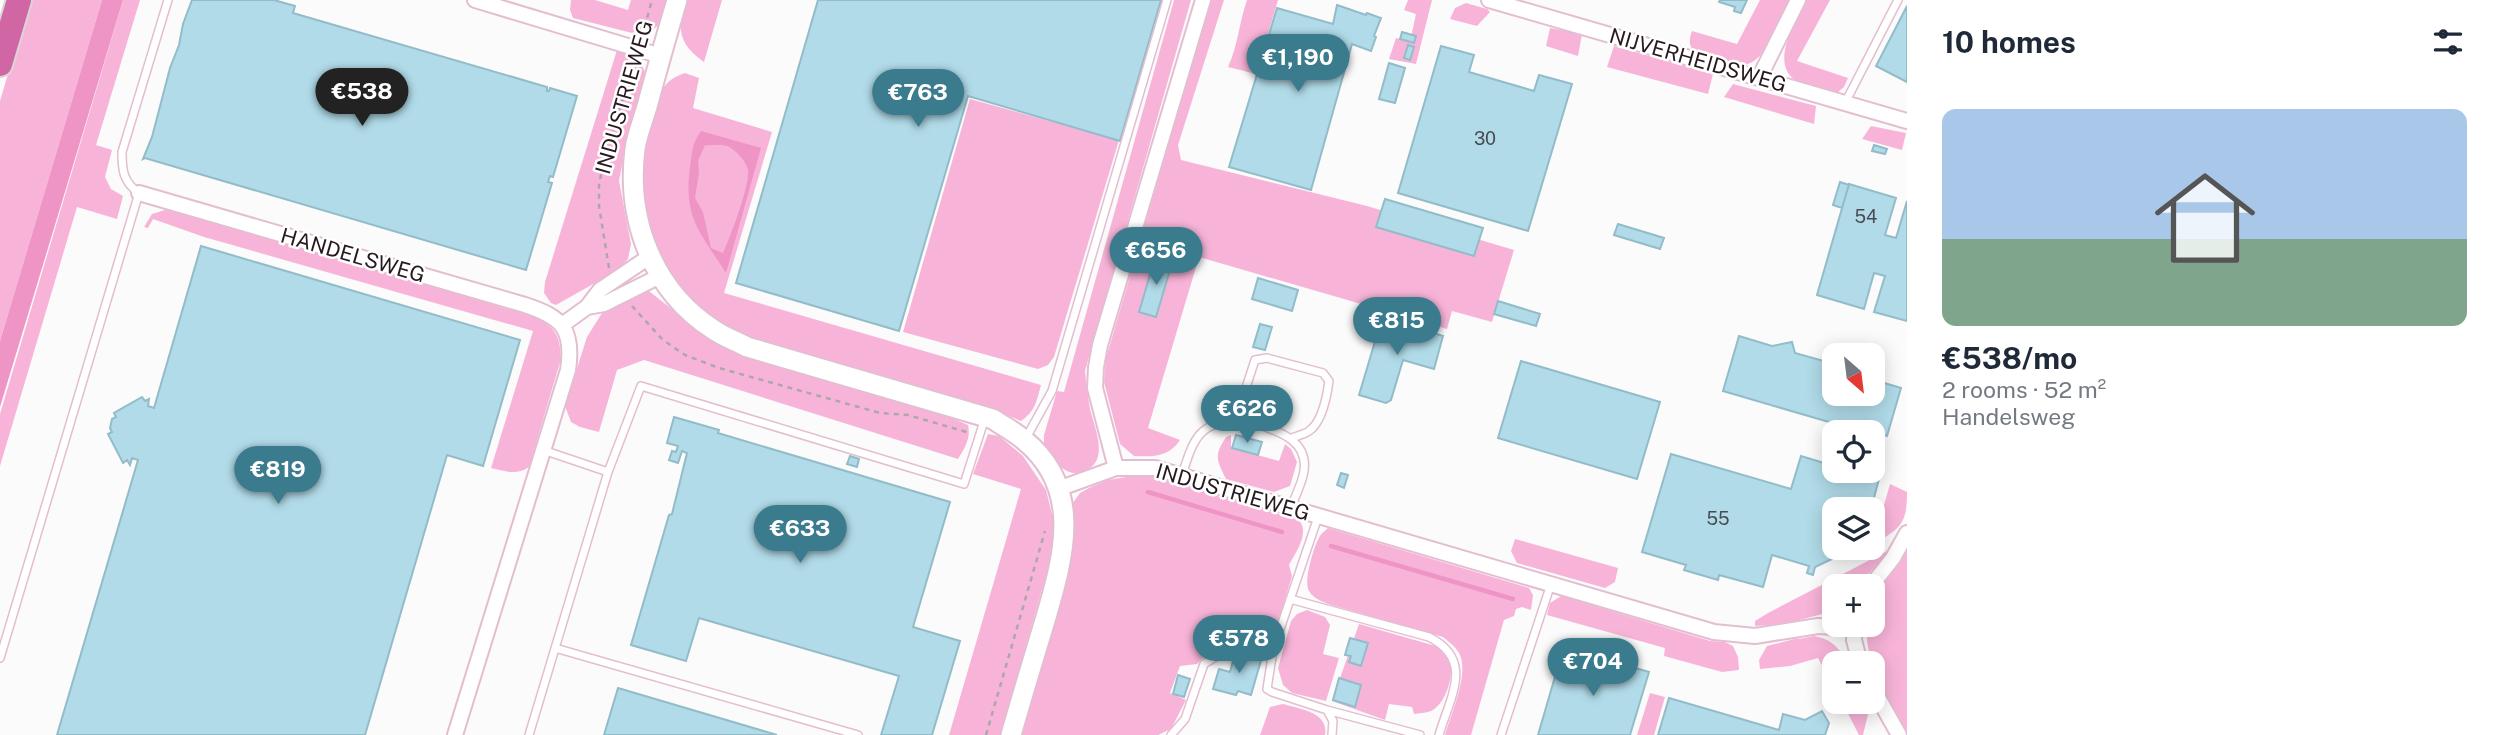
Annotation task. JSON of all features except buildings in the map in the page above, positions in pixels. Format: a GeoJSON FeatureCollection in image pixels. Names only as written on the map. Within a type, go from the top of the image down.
{"type":"FeatureCollection","features":[{"type":"Feature","properties":{"kind":"highway"},"geometry":{"type":"LineString","coordinates":[[0,64],[19,0]]}},
{"type":"Feature","properties":{"kind":"street"},"geometry":{"type":"LineString","coordinates":[[475,0],[661,56]]}},
{"type":"Feature","properties":{"kind":"street","name":"INDUSTRIEWEG"},"geometry":{"type":"LineString","coordinates":[[677,0],[636,147],[633,183],[638,221],[649,257],[672,295],[715,331],[747,347],[982,427],[993,419],[1024,440],[1045,464],[1058,489],[1116,468],[1155,468],[1729,635],[1766,636],[1822,626]]}},
{"type":"Feature","properties":{"kind":"street"},"geometry":{"type":"LineString","coordinates":[[1116,468],[1095,388],[1100,345],[1203,0]]}},
{"type":"Feature","properties":{"kind":"street","name":"NIJVERHEIDSWEG"},"geometry":{"type":"LineString","coordinates":[[1489,0],[1907,121]]}},
{"type":"Feature","properties":{"kind":"street"},"geometry":{"type":"LineString","coordinates":[[1759,78],[1798,0]]}},
{"type":"Feature","properties":{"kind":"street","name":"HANDELSWEG"},"geometry":{"type":"LineString","coordinates":[[139,193],[525,305],[550,313],[562,325]]}},
{"type":"Feature","properties":{"kind":"street"},"geometry":{"type":"LineString","coordinates":[[455,735],[568,370],[570,348],[562,325],[587,307],[600,290],[649,257]]}},
{"type":"Feature","properties":{"kind":"street"},"geometry":{"type":"LineString","coordinates":[[587,307],[604,304],[660,276]]}},
{"type":"Feature","properties":{"kind":"street"},"geometry":{"type":"LineString","coordinates":[[1011,735],[1059,574],[1066,533],[1058,489]]}},
{"type":"Feature","properties":{"kind":"street"},"geometry":{"type":"LineString","coordinates":[[1881,574],[1907,533]]}},
{"type":"Feature","properties":{"kind":"street"},"geometry":{"type":"LineString","coordinates":[[1885,710],[1899,735]]}},
{"type":"Feature","properties":{"kind":"lane"},"geometry":{"type":"LineString","coordinates":[[0,658],[139,193],[129,186],[122,171],[122,152],[168,0]]}},
{"type":"Feature","properties":{"kind":"lane"},"geometry":{"type":"LineString","coordinates":[[1024,440],[1052,391],[1167,0]]}},
{"type":"Feature","properties":{"kind":"lane"},"geometry":{"type":"LineString","coordinates":[[1845,103],[1898,0]]}},
{"type":"Feature","properties":{"kind":"lane"},"geometry":{"type":"LineString","coordinates":[[1242,419],[1239,409],[1255,360],[1267,358],[1323,373],[1329,382],[1328,393],[1317,421],[1309,431],[1292,438]]}},
{"type":"Feature","properties":{"kind":"lane"},"geometry":{"type":"LineString","coordinates":[[529,735],[608,472],[641,386],[964,484],[982,427]]}},
{"type":"Feature","properties":{"kind":"lane"},"geometry":{"type":"LineString","coordinates":[[1182,475],[1193,441],[1206,426],[1223,420],[1242,419],[1292,438],[1302,453],[1304,474],[1290,508]]}},
{"type":"Feature","properties":{"kind":"lane"},"geometry":{"type":"LineString","coordinates":[[542,450],[608,472]]}},
{"type":"Feature","properties":{"kind":"lane"},"geometry":{"type":"LineString","coordinates":[[1318,516],[1273,650],[1267,689],[1327,710],[1420,735]]}},
{"type":"Feature","properties":{"kind":"lane"},"geometry":{"type":"LineString","coordinates":[[1501,735],[1551,584]]}},
{"type":"Feature","properties":{"kind":"lane"},"geometry":{"type":"LineString","coordinates":[[1290,599],[1429,637],[1443,644],[1456,663],[1456,675],[1439,735]]}},
{"type":"Feature","properties":{"kind":"lane"},"geometry":{"type":"LineString","coordinates":[[1171,735],[1185,719],[1204,664],[1240,646],[1273,650]]}},
{"type":"Feature","properties":{"kind":"lane"},"geometry":{"type":"LineString","coordinates":[[555,648],[858,735]]}},
{"type":"Feature","properties":{"kind":"lane"},"geometry":{"type":"LineString","coordinates":[[1327,710],[1333,720],[1332,735]]}},
{"type":"Feature","properties":{"kind":"path","name":"INDUSTRIEWEG"},"geometry":{"type":"LineString","coordinates":[[614,280],[606,260],[599,185],[604,159],[652,0]]}},
{"type":"Feature","properties":{"kind":"path"},"geometry":{"type":"LineString","coordinates":[[623,294],[649,327],[685,355],[731,371],[880,413],[982,427]]}},
{"type":"Feature","properties":{"kind":"path"},"geometry":{"type":"LineString","coordinates":[[986,735],[1046,525]]}},
{"type":"Feature","properties":{"kind":"shaded area"},"geometry":{"type":"Polygon","coordinates":[[[30,0],[102,0],[0,341],[0,101],[30,0]]]}},
{"type":"Feature","properties":{"kind":"shaded area"},"geometry":{"type":"Polygon","coordinates":[[[102,0],[123,0],[0,407],[0,341],[102,0]]]}},
{"type":"Feature","properties":{"kind":"shaded area"},"geometry":{"type":"Polygon","coordinates":[[[123,0],[140,0],[96,145],[112,150],[105,177],[111,189],[123,196],[117,219],[77,207],[0,466],[0,414],[123,0]]]}},
{"type":"Feature","properties":{"kind":"shaded area"},"geometry":{"type":"Polygon","coordinates":[[[571,0],[595,0],[628,10],[631,0],[667,0],[659,25],[644,36],[573,18],[571,0]]]}},
{"type":"Feature","properties":{"kind":"shaded area"},"geometry":{"type":"Polygon","coordinates":[[[686,0],[722,0],[704,62],[689,49],[682,36],[681,20],[686,0]]]}},
{"type":"Feature","properties":{"kind":"shaded area"},"geometry":{"type":"Polygon","coordinates":[[[1174,0],[1191,0],[1085,371],[1099,453],[1091,468],[1082,472],[1070,472],[1064,470],[1044,447],[1044,435],[1057,391],[1064,392],[1174,0]]]}},
{"type":"Feature","properties":{"kind":"shaded area"},"geometry":{"type":"Polygon","coordinates":[[[1211,0],[1224,0],[1178,145],[1181,160],[1367,206],[1514,250],[1492,322],[1452,311],[1447,329],[1199,257],[1148,428],[1180,440],[1166,453],[1134,456],[1120,444],[1104,382],[1106,358],[1211,0]]]}},
{"type":"Feature","properties":{"kind":"shaded area"},"geometry":{"type":"Polygon","coordinates":[[[1247,0],[1278,0],[1256,74],[1228,67],[1247,0]]]}},
{"type":"Feature","properties":{"kind":"shaded area"},"geometry":{"type":"Polygon","coordinates":[[[1408,0],[1432,0],[1416,64],[1389,59],[1396,38],[1410,42],[1416,14],[1404,10],[1408,0]]]}},
{"type":"Feature","properties":{"kind":"shaded area"},"geometry":{"type":"Polygon","coordinates":[[[1760,0],[1791,0],[1771,41],[1757,59],[1739,65],[1722,62],[1693,50],[1690,43],[1692,31],[1737,44],[1760,0]]]}},
{"type":"Feature","properties":{"kind":"shaded area"},"geometry":{"type":"Polygon","coordinates":[[[1807,0],[1830,0],[1797,61],[1848,78],[1837,93],[1800,83],[1790,76],[1785,66],[1784,55],[1791,31],[1807,0]]]}},
{"type":"Feature","properties":{"kind":"shaded area"},"geometry":{"type":"Polygon","coordinates":[[[1466,3],[1490,12],[1477,26],[1450,19],[1455,8],[1466,3]]]}},
{"type":"Feature","properties":{"kind":"shaded area"},"geometry":{"type":"Polygon","coordinates":[[[1550,28],[1582,34],[1578,56],[1546,46],[1550,28]]]}},
{"type":"Feature","properties":{"kind":"shaded area"},"geometry":{"type":"Polygon","coordinates":[[[1614,46],[1713,74],[1708,94],[1607,67],[1614,46]]]}},
{"type":"Feature","properties":{"kind":"shaded area"},"geometry":{"type":"Polygon","coordinates":[[[617,50],[640,61],[645,72],[643,88],[629,130],[619,181],[631,244],[628,259],[618,270],[556,305],[551,303],[544,293],[545,282],[617,50]]]}},
{"type":"Feature","properties":{"kind":"shaded area"},"geometry":{"type":"Polygon","coordinates":[[[685,73],[699,78],[693,108],[772,132],[724,293],[1041,385],[1035,405],[1026,417],[1021,421],[995,410],[762,343],[722,325],[701,310],[675,279],[656,244],[645,205],[643,185],[644,156],[659,94],[669,82],[685,73]]]}},
{"type":"Feature","properties":{"kind":"shaded area"},"geometry":{"type":"Polygon","coordinates":[[[1733,84],[1816,106],[1814,124],[1724,97],[1733,84]]]}},
{"type":"Feature","properties":{"kind":"shaded area"},"geometry":{"type":"Polygon","coordinates":[[[970,99],[1119,140],[1054,357],[1048,365],[1038,369],[903,332],[970,99]]]}},
{"type":"Feature","properties":{"kind":"shaded area"},"geometry":{"type":"Polygon","coordinates":[[[1871,126],[1906,133],[1902,150],[1862,139],[1871,126]]]}},
{"type":"Feature","properties":{"kind":"shaded area"},"geometry":{"type":"Polygon","coordinates":[[[701,131],[761,148],[726,273],[702,236],[689,200],[692,153],[701,131]],[[705,145],[698,161],[695,198],[703,212],[711,248],[723,253],[743,199],[748,170],[737,153],[725,145],[705,145]]]}},
{"type":"Feature","properties":{"kind":"shaded area"},"geometry":{"type":"Polygon","coordinates":[[[168,209],[535,317],[548,325],[558,338],[561,359],[529,467],[515,472],[491,468],[533,331],[204,237],[153,219],[148,228],[144,227],[152,214],[168,209]]]}},
{"type":"Feature","properties":{"kind":"shaded area"},"geometry":{"type":"Polygon","coordinates":[[[649,291],[712,341],[732,351],[935,411],[968,425],[969,434],[965,447],[958,459],[644,360],[617,370],[599,432],[580,427],[571,422],[565,406],[587,337],[602,313],[634,294],[649,291]]]}},
{"type":"Feature","properties":{"kind":"shaded area"},"geometry":{"type":"Polygon","coordinates":[[[988,434],[999,436],[1023,456],[1046,490],[1053,518],[1053,544],[1000,735],[949,735],[1021,489],[973,474],[988,434]]]}},
{"type":"Feature","properties":{"kind":"shaded area"},"geometry":{"type":"Polygon","coordinates":[[[1231,435],[1231,448],[1279,461],[1285,444],[1291,449],[1297,462],[1290,486],[1274,492],[1226,479],[1218,462],[1218,453],[1226,437],[1231,435]]]}},
{"type":"Feature","properties":{"kind":"shaded area"},"geometry":{"type":"Polygon","coordinates":[[[1150,476],[1299,520],[1303,537],[1289,565],[1292,576],[1277,627],[1270,636],[1209,651],[1197,664],[1180,666],[1170,693],[1186,700],[1171,729],[1158,735],[1019,735],[1069,571],[1073,537],[1072,504],[1080,493],[1089,488],[1108,480],[1150,476]]]}},
{"type":"Feature","properties":{"kind":"shaded area"},"geometry":{"type":"Polygon","coordinates":[[[1890,484],[1907,492],[1903,519],[1896,530],[1885,537],[1885,502],[1890,484]]]}},
{"type":"Feature","properties":{"kind":"shaded area"},"geometry":{"type":"Polygon","coordinates":[[[1328,528],[1529,588],[1533,595],[1531,610],[1522,607],[1516,609],[1514,616],[1504,620],[1471,735],[1445,735],[1462,671],[1462,661],[1452,644],[1443,637],[1328,604],[1311,593],[1307,580],[1310,564],[1321,535],[1328,528]]]}},
{"type":"Feature","properties":{"kind":"shaded area"},"geometry":{"type":"Polygon","coordinates":[[[1515,539],[1618,568],[1615,582],[1605,588],[1517,563],[1511,551],[1515,539]]]}},
{"type":"Feature","properties":{"kind":"shaded area"},"geometry":{"type":"Polygon","coordinates":[[[1907,551],[1907,731],[1885,697],[1885,651],[1869,651],[1867,637],[1885,637],[1885,581],[1907,551]]]}},
{"type":"Feature","properties":{"kind":"shaded area"},"geometry":{"type":"Polygon","coordinates":[[[1870,560],[1882,560],[1868,574],[1843,574],[1870,560]]]}},
{"type":"Feature","properties":{"kind":"shaded area"},"geometry":{"type":"Polygon","coordinates":[[[1822,585],[1822,614],[1784,624],[1755,626],[1755,621],[1822,585]]]}},
{"type":"Feature","properties":{"kind":"shaded area"},"geometry":{"type":"Polygon","coordinates":[[[1561,596],[1710,641],[1725,642],[1733,646],[1738,657],[1739,670],[1722,672],[1664,656],[1665,648],[1547,615],[1550,603],[1561,596]]]}},
{"type":"Feature","properties":{"kind":"shaded area"},"geometry":{"type":"Polygon","coordinates":[[[1307,610],[1325,617],[1330,625],[1323,654],[1339,658],[1326,701],[1292,693],[1283,685],[1278,668],[1291,621],[1297,614],[1307,610]]]}},
{"type":"Feature","properties":{"kind":"shaded area"},"geometry":{"type":"Polygon","coordinates":[[[1359,624],[1439,647],[1449,660],[1451,672],[1447,692],[1436,708],[1414,714],[1412,707],[1389,704],[1385,720],[1332,701],[1359,624]]]}},
{"type":"Feature","properties":{"kind":"shaded area"},"geometry":{"type":"Polygon","coordinates":[[[1814,636],[1826,639],[1839,651],[1822,651],[1822,666],[1818,658],[1790,666],[1760,669],[1759,660],[1767,646],[1814,636]]]}},
{"type":"Feature","properties":{"kind":"shaded area"},"geometry":{"type":"Polygon","coordinates":[[[1650,693],[1665,697],[1654,735],[1637,735],[1650,693]]]}},
{"type":"Feature","properties":{"kind":"shaded area"},"geometry":{"type":"Polygon","coordinates":[[[1283,704],[1318,716],[1323,721],[1325,735],[1260,735],[1270,707],[1283,704]]]}},
{"type":"Feature","properties":{"kind":"shaded area"},"geometry":{"type":"Polygon","coordinates":[[[1848,714],[1868,714],[1863,735],[1859,735],[1848,714]]]}},
{"type":"Feature","properties":{"kind":"waterway"},"geometry":{"type":"LineString","coordinates":[[1148,492],[1282,532]]}},
{"type":"Feature","properties":{"kind":"waterway"},"geometry":{"type":"LineString","coordinates":[[1331,546],[1513,599]]}}]}
